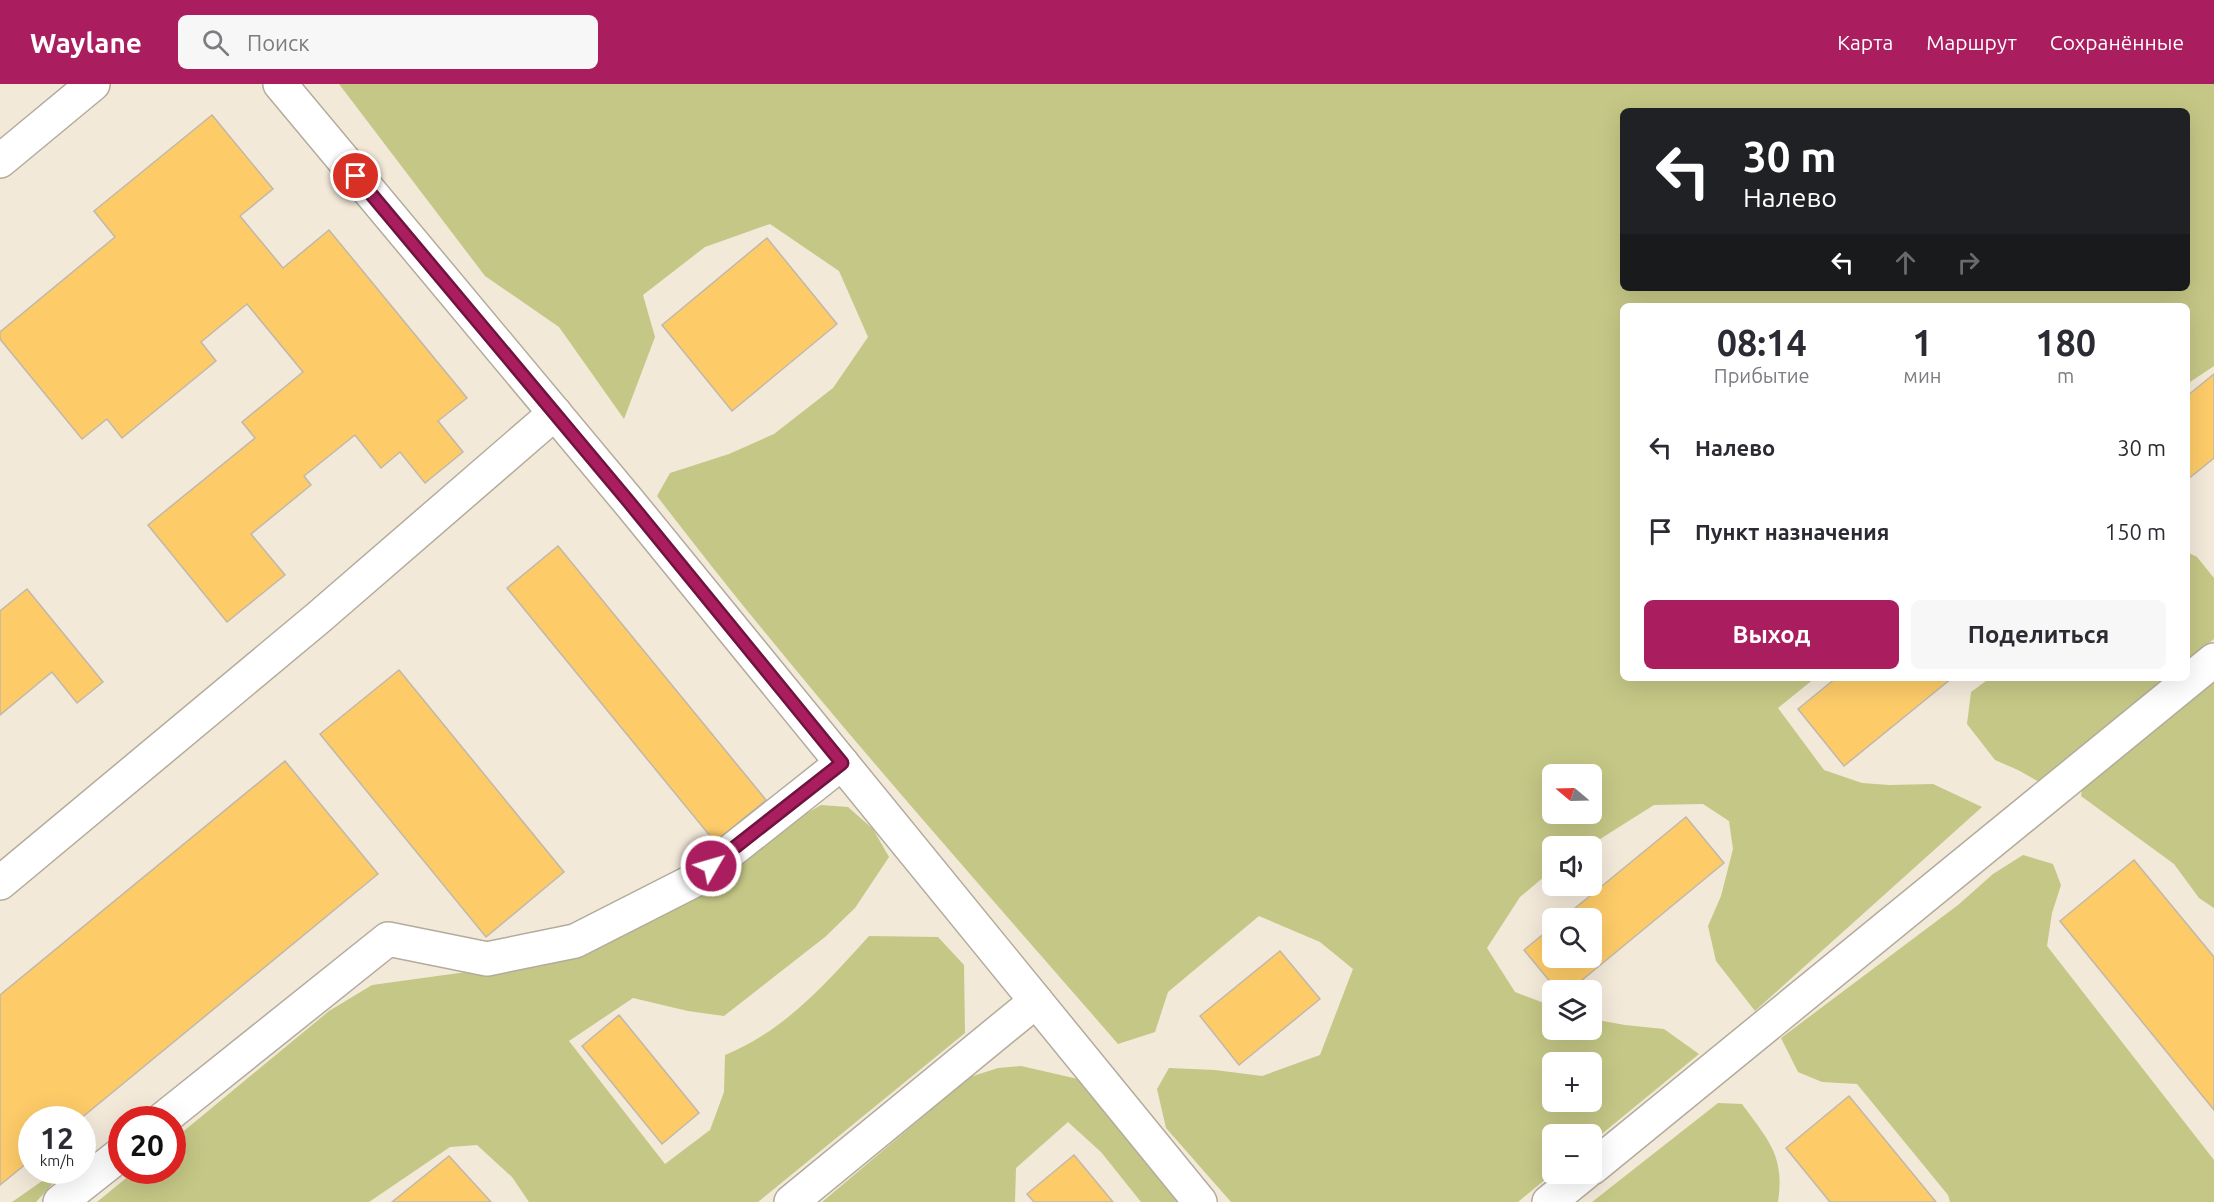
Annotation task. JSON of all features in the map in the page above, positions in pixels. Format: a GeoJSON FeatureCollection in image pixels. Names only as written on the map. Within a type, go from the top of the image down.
{"type":"FeatureCollection","features":[{"type":"Feature","properties":{"kind":"lane"},"geometry":{"type":"LineString","coordinates":[[0,161],[93,84]]}},
{"type":"Feature","properties":{"kind":"lane"},"geometry":{"type":"LineString","coordinates":[[280,84],[555,413],[1200,1202]]}},
{"type":"Feature","properties":{"kind":"lane"},"geometry":{"type":"LineString","coordinates":[[0,883],[318,618],[555,413]]}},
{"type":"Feature","properties":{"kind":"lane"},"geometry":{"type":"LineString","coordinates":[[2190,680],[2214,660]]}},
{"type":"Feature","properties":{"kind":"lane"},"geometry":{"type":"LineString","coordinates":[[1602,1160],[2188,681]]}},
{"type":"Feature","properties":{"kind":"lane"},"geometry":{"type":"LineString","coordinates":[[179,1106],[388,939],[487,959],[575,941],[693,881],[842,763]]}},
{"type":"Feature","properties":{"kind":"lane"},"geometry":{"type":"LineString","coordinates":[[791,1202],[1036,1001]]}},
{"type":"Feature","properties":{"kind":"lane"},"geometry":{"type":"LineString","coordinates":[[60,1202],[108,1164]]}},
{"type":"Feature","properties":{"kind":"lane"},"geometry":{"type":"LineString","coordinates":[[1550,1202],[1572,1184]]}},
{"type":"Feature","properties":{"kind":"green space"},"geometry":{"type":"Polygon","coordinates":[[[339,84],[2214,84],[2214,366],[2190,382],[2190,303],[1620,303],[1620,681],[1811,681],[1778,708],[1824,770],[1862,783],[1933,784],[1982,807],[1755,1011],[1716,961],[1708,926],[1721,896],[1733,849],[1729,821],[1703,804],[1654,805],[1602,838],[1542,836],[1542,878],[1520,897],[1487,948],[1515,992],[1542,1002],[1542,1040],[1602,1040],[1602,1021],[1664,1029],[1699,1054],[1602,1134],[1602,1124],[1542,1124],[1542,1182],[1518,1202],[1231,1202],[1166,1128],[1157,1089],[1169,1068],[1215,1070],[1262,1076],[1320,1055],[1353,969],[1320,942],[1259,916],[1168,992],[1155,1032],[1118,1044],[825,705],[657,496],[670,473],[729,454],[774,434],[833,388],[868,337],[839,271],[770,224],[705,247],[643,295],[655,337],[624,419],[559,327],[485,276],[339,84]]]}},
{"type":"Feature","properties":{"kind":"green space"},"geometry":{"type":"Polygon","coordinates":[[[2190,554],[2197,557],[2214,578],[2214,639],[2190,659],[2190,554]]]}},
{"type":"Feature","properties":{"kind":"green space"},"geometry":{"type":"Polygon","coordinates":[[[2214,674],[2214,908],[2199,898],[2174,864],[2081,796],[2083,783],[2214,674]]]}},
{"type":"Feature","properties":{"kind":"green space"},"geometry":{"type":"Polygon","coordinates":[[[1986,681],[2163,681],[2041,783],[1995,760],[1967,724],[1971,692],[1986,681]]]}},
{"type":"Feature","properties":{"kind":"green space"},"geometry":{"type":"Polygon","coordinates":[[[821,805],[848,807],[873,829],[889,857],[855,908],[825,937],[724,1016],[688,1011],[633,998],[569,1041],[665,1164],[710,1130],[724,1092],[725,1055],[747,1045],[786,1019],[821,988],[869,936],[938,937],[964,965],[965,1033],[758,1202],[529,1202],[512,1177],[477,1145],[450,1147],[369,1202],[97,1202],[119,1184],[186,1184],[186,1129],[329,1011],[372,985],[553,960],[821,805]]]}},
{"type":"Feature","properties":{"kind":"green space"},"geometry":{"type":"Polygon","coordinates":[[[2023,855],[2053,864],[2061,885],[2052,913],[2047,946],[2214,1160],[2214,1202],[1950,1202],[1948,1195],[1857,1084],[1822,1082],[1798,1072],[1781,1038],[1958,905],[1993,874],[2023,855]]]}},
{"type":"Feature","properties":{"kind":"green space"},"geometry":{"type":"Polygon","coordinates":[[[1021,1066],[1078,1079],[1183,1202],[1141,1202],[1101,1152],[1068,1122],[1016,1168],[1015,1202],[822,1202],[970,1077],[998,1068],[1021,1066]]]}},
{"type":"Feature","properties":{"kind":"green space"},"geometry":{"type":"Polygon","coordinates":[[[1718,1103],[1742,1104],[1767,1138],[1777,1160],[1780,1186],[1778,1202],[1592,1202],[1718,1103]]]}},
{"type":"Feature","properties":{"kind":"green space"},"geometry":{"type":"Polygon","coordinates":[[[38,1184],[52,1184],[36,1202],[12,1202],[38,1184]]]}},
{"type":"Feature","properties":{"kind":"building"},"geometry":{"type":"Polygon","coordinates":[[[212,115],[273,189],[240,216],[283,268],[329,230],[467,398],[438,421],[463,452],[425,483],[400,452],[381,468],[355,435],[304,476],[311,485],[251,534],[285,575],[227,622],[148,525],[255,438],[242,422],[303,372],[247,304],[201,342],[216,361],[122,438],[107,419],[82,439],[0,339],[0,332],[115,237],[94,211],[212,115]]]}},
{"type":"Feature","properties":{"kind":"building"},"geometry":{"type":"Polygon","coordinates":[[[767,238],[837,324],[732,411],[662,325],[767,238]]]}},
{"type":"Feature","properties":{"kind":"building"},"geometry":{"type":"Polygon","coordinates":[[[2214,374],[2214,458],[2190,478],[2190,394],[2214,374]]]}},
{"type":"Feature","properties":{"kind":"building"},"geometry":{"type":"Polygon","coordinates":[[[558,546],[766,800],[715,842],[507,588],[558,546]]]}},
{"type":"Feature","properties":{"kind":"building"},"geometry":{"type":"Polygon","coordinates":[[[27,589],[103,682],[77,703],[52,672],[0,715],[0,611],[27,589]]]}},
{"type":"Feature","properties":{"kind":"building"},"geometry":{"type":"Polygon","coordinates":[[[399,670],[564,872],[486,937],[320,734],[399,670]]]}},
{"type":"Feature","properties":{"kind":"building"},"geometry":{"type":"Polygon","coordinates":[[[1832,681],[1948,681],[1844,766],[1798,709],[1832,681]]]}},
{"type":"Feature","properties":{"kind":"building"},"geometry":{"type":"Polygon","coordinates":[[[285,761],[378,874],[96,1106],[18,1106],[18,1170],[0,1185],[0,995],[285,761]]]}},
{"type":"Feature","properties":{"kind":"building"},"geometry":{"type":"Polygon","coordinates":[[[1686,817],[1724,863],[1602,964],[1602,908],[1575,908],[1590,896],[1602,896],[1602,886],[1686,817]]]}},
{"type":"Feature","properties":{"kind":"building"},"geometry":{"type":"Polygon","coordinates":[[[2134,860],[2214,957],[2214,1110],[2060,921],[2134,860]]]}},
{"type":"Feature","properties":{"kind":"building"},"geometry":{"type":"Polygon","coordinates":[[[1542,935],[1542,968],[1597,968],[1582,980],[1549,980],[1524,950],[1542,935]]]}},
{"type":"Feature","properties":{"kind":"building"},"geometry":{"type":"Polygon","coordinates":[[[1280,951],[1320,999],[1239,1065],[1200,1016],[1280,951]]]}},
{"type":"Feature","properties":{"kind":"building"},"geometry":{"type":"Polygon","coordinates":[[[619,1015],[699,1113],[662,1144],[582,1046],[619,1015]]]}},
{"type":"Feature","properties":{"kind":"building"},"geometry":{"type":"Polygon","coordinates":[[[1849,1096],[1936,1202],[1830,1202],[1786,1148],[1849,1096]]]}},
{"type":"Feature","properties":{"kind":"building"},"geometry":{"type":"Polygon","coordinates":[[[1074,1155],[1113,1202],[1034,1202],[1027,1194],[1074,1155]]]}},
{"type":"Feature","properties":{"kind":"building"},"geometry":{"type":"Polygon","coordinates":[[[449,1156],[491,1202],[392,1202],[449,1156]]]}},
{"type":"Feature","properties":{"kind":"route"},"geometry":{"type":"LineString","coordinates":[[356,176],[629,502],[842,763],[711,866]]}}]}
